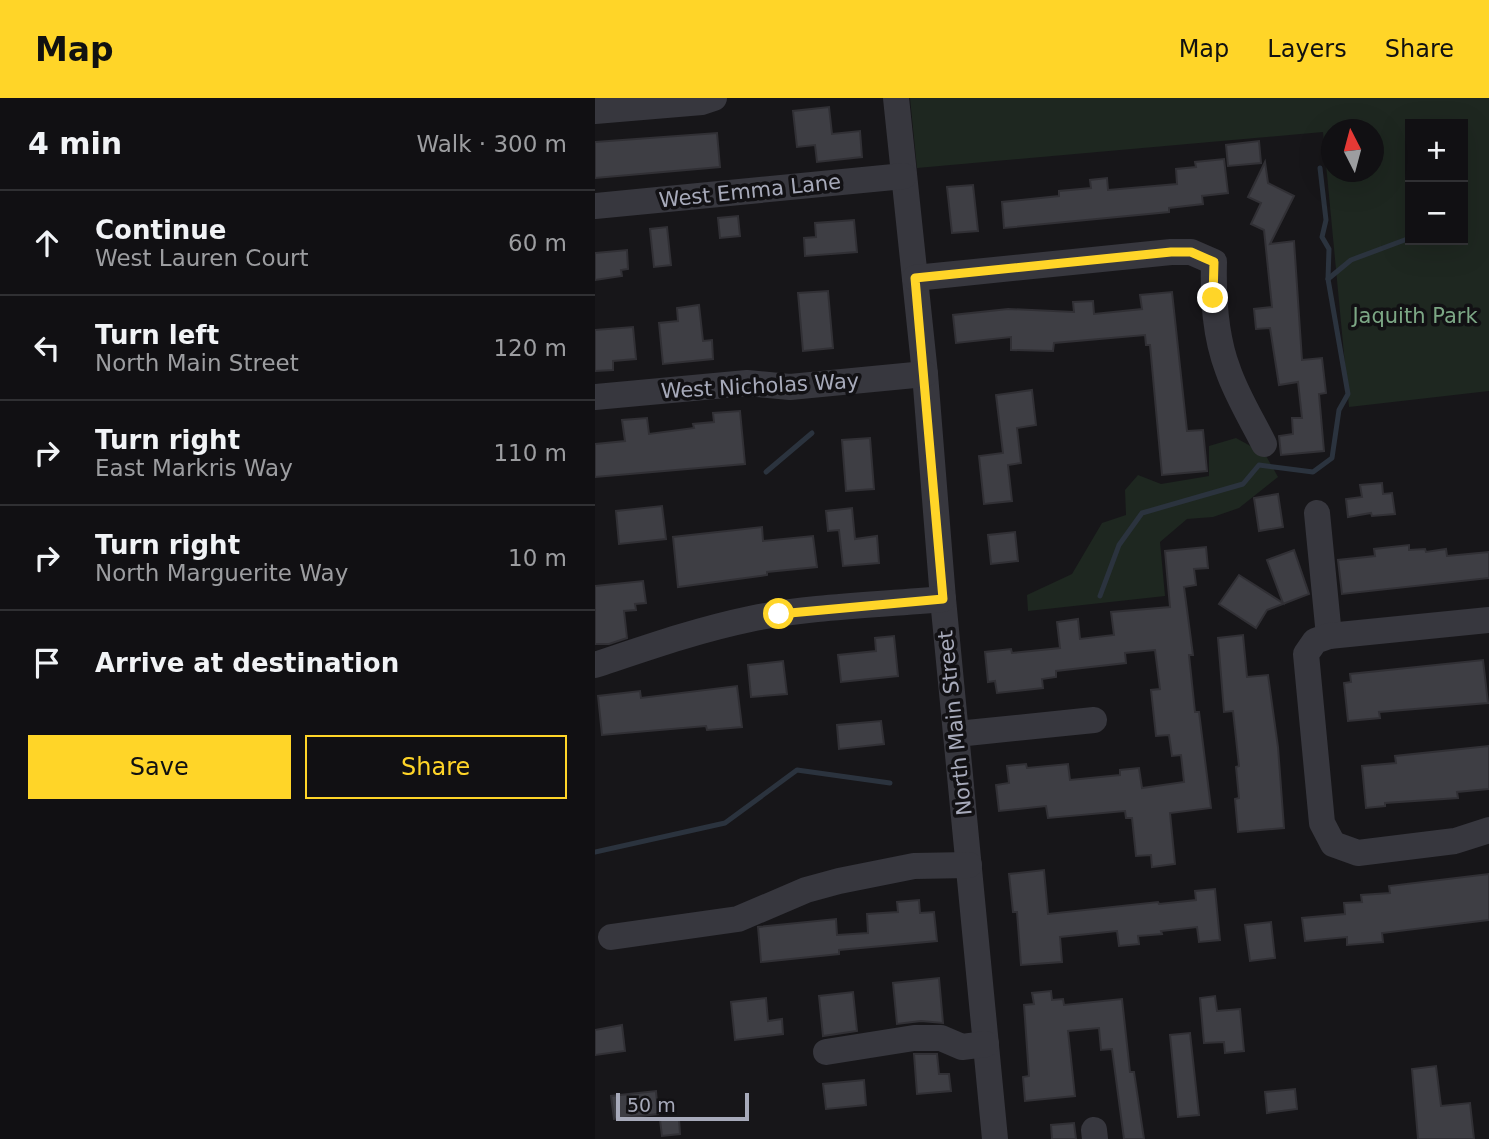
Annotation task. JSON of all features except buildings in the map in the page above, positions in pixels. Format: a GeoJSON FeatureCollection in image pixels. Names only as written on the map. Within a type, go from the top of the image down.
{"type":"FeatureCollection","features":[{"type":"Feature","properties":{"kind":"street"},"geometry":{"type":"LineString","coordinates":[[595,111],[702,102],[713,98]]}},
{"type":"Feature","properties":{"kind":"street","name":"North Main Street"},"geometry":{"type":"LineString","coordinates":[[896,98],[925,374],[943,599],[995,1139]]}},
{"type":"Feature","properties":{"kind":"street","name":"West Emma Lane"},"geometry":{"type":"LineString","coordinates":[[595,206],[904,176]]}},
{"type":"Feature","properties":{"kind":"street"},"geometry":{"type":"LineString","coordinates":[[915,278],[1171,252],[1191,252],[1214,262],[1213,298],[1218,335],[1228,371],[1264,444]]}},
{"type":"Feature","properties":{"kind":"street","name":"West Nicholas Way"},"geometry":{"type":"LineString","coordinates":[[595,397],[747,383],[790,387],[925,374]]}},
{"type":"Feature","properties":{"kind":"street"},"geometry":{"type":"LineString","coordinates":[[1317,513],[1329,636]]}},
{"type":"Feature","properties":{"kind":"street"},"geometry":{"type":"LineString","coordinates":[[595,665],[683,636],[779,614],[943,599]]}},
{"type":"Feature","properties":{"kind":"street"},"geometry":{"type":"LineString","coordinates":[[1489,620],[1329,636],[1315,641],[1306,654],[1322,823],[1333,844],[1359,853],[1455,841],[1489,830]]}},
{"type":"Feature","properties":{"kind":"street"},"geometry":{"type":"LineString","coordinates":[[957,734],[1094,720]]}},
{"type":"Feature","properties":{"kind":"street"},"geometry":{"type":"LineString","coordinates":[[611,937],[738,919],[806,890],[851,878],[914,866],[969,865]]}},
{"type":"Feature","properties":{"kind":"street"},"geometry":{"type":"LineString","coordinates":[[826,1052],[914,1038],[941,1038],[962,1047],[986,1044]]}},
{"type":"Feature","properties":{"kind":"green space","name":"Jaquith Park"},"geometry":{"type":"Polygon","coordinates":[[[910,98],[1489,98],[1489,391],[1349,407],[1328,182],[1384,182],[1384,119],[1321,119],[1321,132],[917,168],[910,98]]]}},
{"type":"Feature","properties":{"kind":"green space"},"geometry":{"type":"Polygon","coordinates":[[[1236,438],[1265,454],[1278,477],[1239,508],[1213,517],[1187,519],[1160,542],[1165,596],[1028,611],[1027,595],[1072,574],[1102,523],[1126,515],[1125,490],[1138,475],[1161,484],[1209,476],[1209,446],[1236,438]]]}},
{"type":"Feature","properties":{"kind":"waterway"},"geometry":{"type":"LineString","coordinates":[[1100,596],[1119,545],[1142,513],[1243,484],[1259,465],[1313,472],[1332,458],[1339,410],[1348,394],[1328,279],[1329,249],[1322,237],[1326,220],[1320,168]]}},
{"type":"Feature","properties":{"kind":"waterway"},"geometry":{"type":"LineString","coordinates":[[1328,279],[1351,260],[1405,240]]}},
{"type":"Feature","properties":{"kind":"waterway"},"geometry":{"type":"LineString","coordinates":[[766,472],[812,433]]}},
{"type":"Feature","properties":{"kind":"waterway"},"geometry":{"type":"LineString","coordinates":[[595,852],[725,823],[797,770],[890,783]]}},
{"type":"Feature","properties":{"kind":"route"},"geometry":{"type":"LineString","coordinates":[[779,614],[943,599],[915,278],[1191,252],[1214,262],[1213,298]]}}]}
